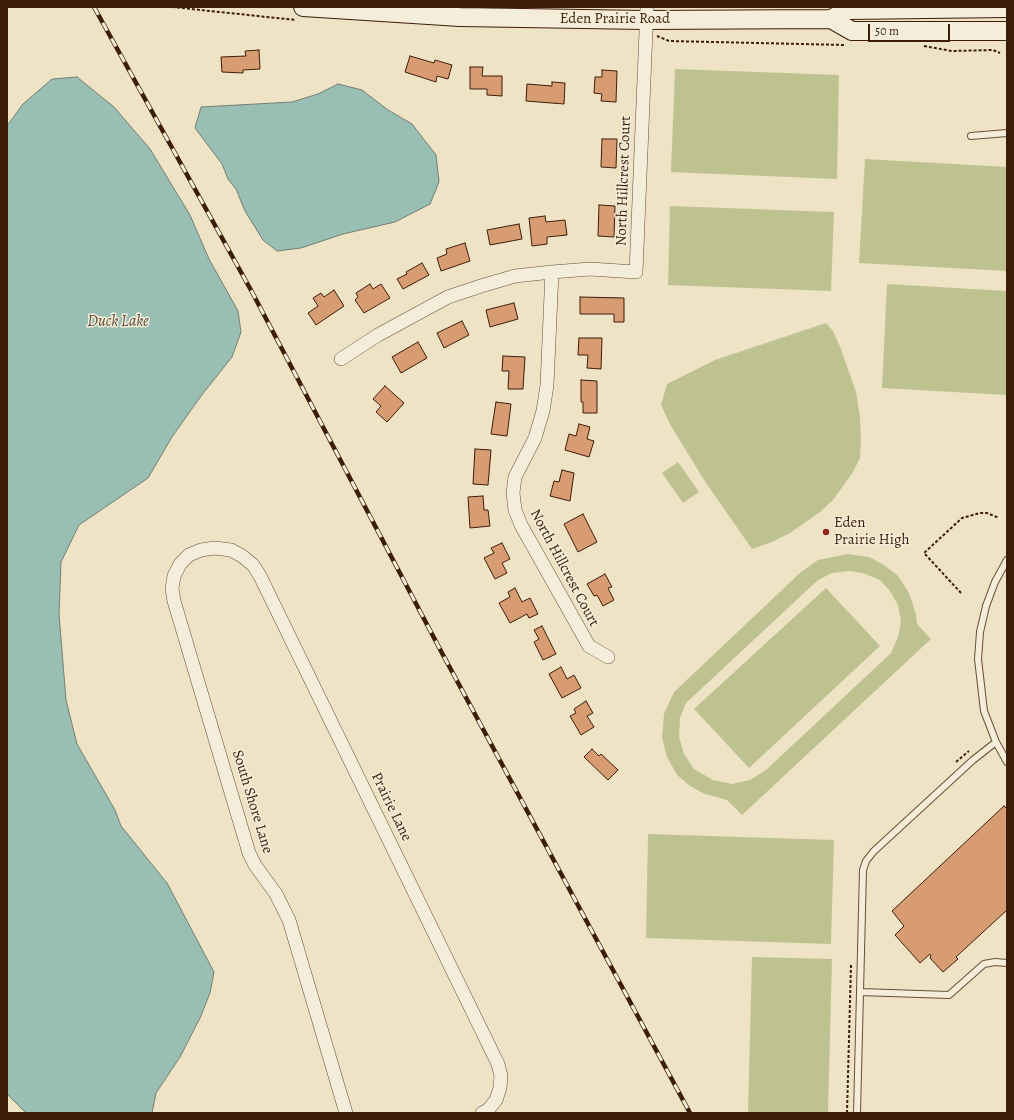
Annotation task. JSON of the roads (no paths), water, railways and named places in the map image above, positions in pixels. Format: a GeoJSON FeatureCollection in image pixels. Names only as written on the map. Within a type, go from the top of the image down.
{"type":"FeatureCollection","features":[{"type":"Feature","properties":{"kind":"main road","name":"Eden Prairie Road"},"geometry":{"type":"LineString","coordinates":[[304,7],[535,19],[646,13],[831,13],[848,10],[1007,8]]}},
{"type":"Feature","properties":{"kind":"main road"},"geometry":{"type":"LineString","coordinates":[[831,13],[852,31],[1007,31]]}},
{"type":"Feature","properties":{"kind":"street","name":"North Hillcrest Court"},"geometry":{"type":"LineString","coordinates":[[341,359],[378,335],[448,298],[515,276],[590,269],[636,272],[646,13]]}},
{"type":"Feature","properties":{"kind":"street","name":"North Hillcrest Court"},"geometry":{"type":"LineString","coordinates":[[552,272],[546,391],[543,411],[535,438],[515,477],[513,493],[515,510],[521,525],[588,646],[608,657]]}},
{"type":"Feature","properties":{"kind":"street","name":"Prairie Lane"},"geometry":{"type":"LineString","coordinates":[[201,550],[215,548],[231,550],[242,556],[253,565],[260,576],[498,1064],[501,1076],[500,1088],[496,1100],[488,1110],[482,1113]]}},
{"type":"Feature","properties":{"kind":"street","name":"South Shore Lane"},"geometry":{"type":"LineString","coordinates":[[201,550],[189,555],[180,564],[174,576],[172,589],[174,601],[249,853],[255,865],[276,894],[289,920],[346,1113]]}},
{"type":"Feature","properties":{"kind":"lane"},"geometry":{"type":"LineString","coordinates":[[972,136],[1007,133]]}},
{"type":"Feature","properties":{"kind":"lane"},"geometry":{"type":"LineString","coordinates":[[1007,560],[995,582],[986,606],[980,632],[978,659],[984,711],[996,742],[1007,762]]}},
{"type":"Feature","properties":{"kind":"lane"},"geometry":{"type":"LineString","coordinates":[[857,1113],[863,870],[866,861],[973,760],[996,742]]}},
{"type":"Feature","properties":{"kind":"lane"},"geometry":{"type":"LineString","coordinates":[[860,992],[949,994],[984,964],[995,962],[1007,963]]}},
{"type":"Feature","properties":{"kind":"water","name":"Duck Lake"},"geometry":{"type":"Polygon","coordinates":[[[77,77],[114,107],[150,149],[190,215],[209,259],[238,311],[241,332],[232,357],[201,396],[172,437],[148,478],[79,525],[61,562],[59,614],[66,700],[77,744],[115,810],[121,826],[167,883],[214,972],[210,993],[200,1018],[180,1057],[156,1093],[152,1113],[26,1113],[7,1094],[7,126],[23,104],[52,79],[77,77]]]}},
{"type":"Feature","properties":{"kind":"water"},"geometry":{"type":"Polygon","coordinates":[[[338,84],[362,90],[388,110],[412,124],[436,155],[439,182],[430,204],[395,222],[343,234],[301,248],[277,251],[263,240],[245,211],[236,189],[228,179],[222,164],[195,128],[201,107],[292,102],[318,94],[338,84]]]}},
{"type":"Feature","properties":{"kind":"railway"},"geometry":{"type":"LineString","coordinates":[[94,7],[252,292],[442,653],[690,1113]]}},
{"type":"Feature","properties":{"kind":"place","name":"Eden Prairie High"},"geometry":{"type":"Point","coordinates":[826,532]}}]}
